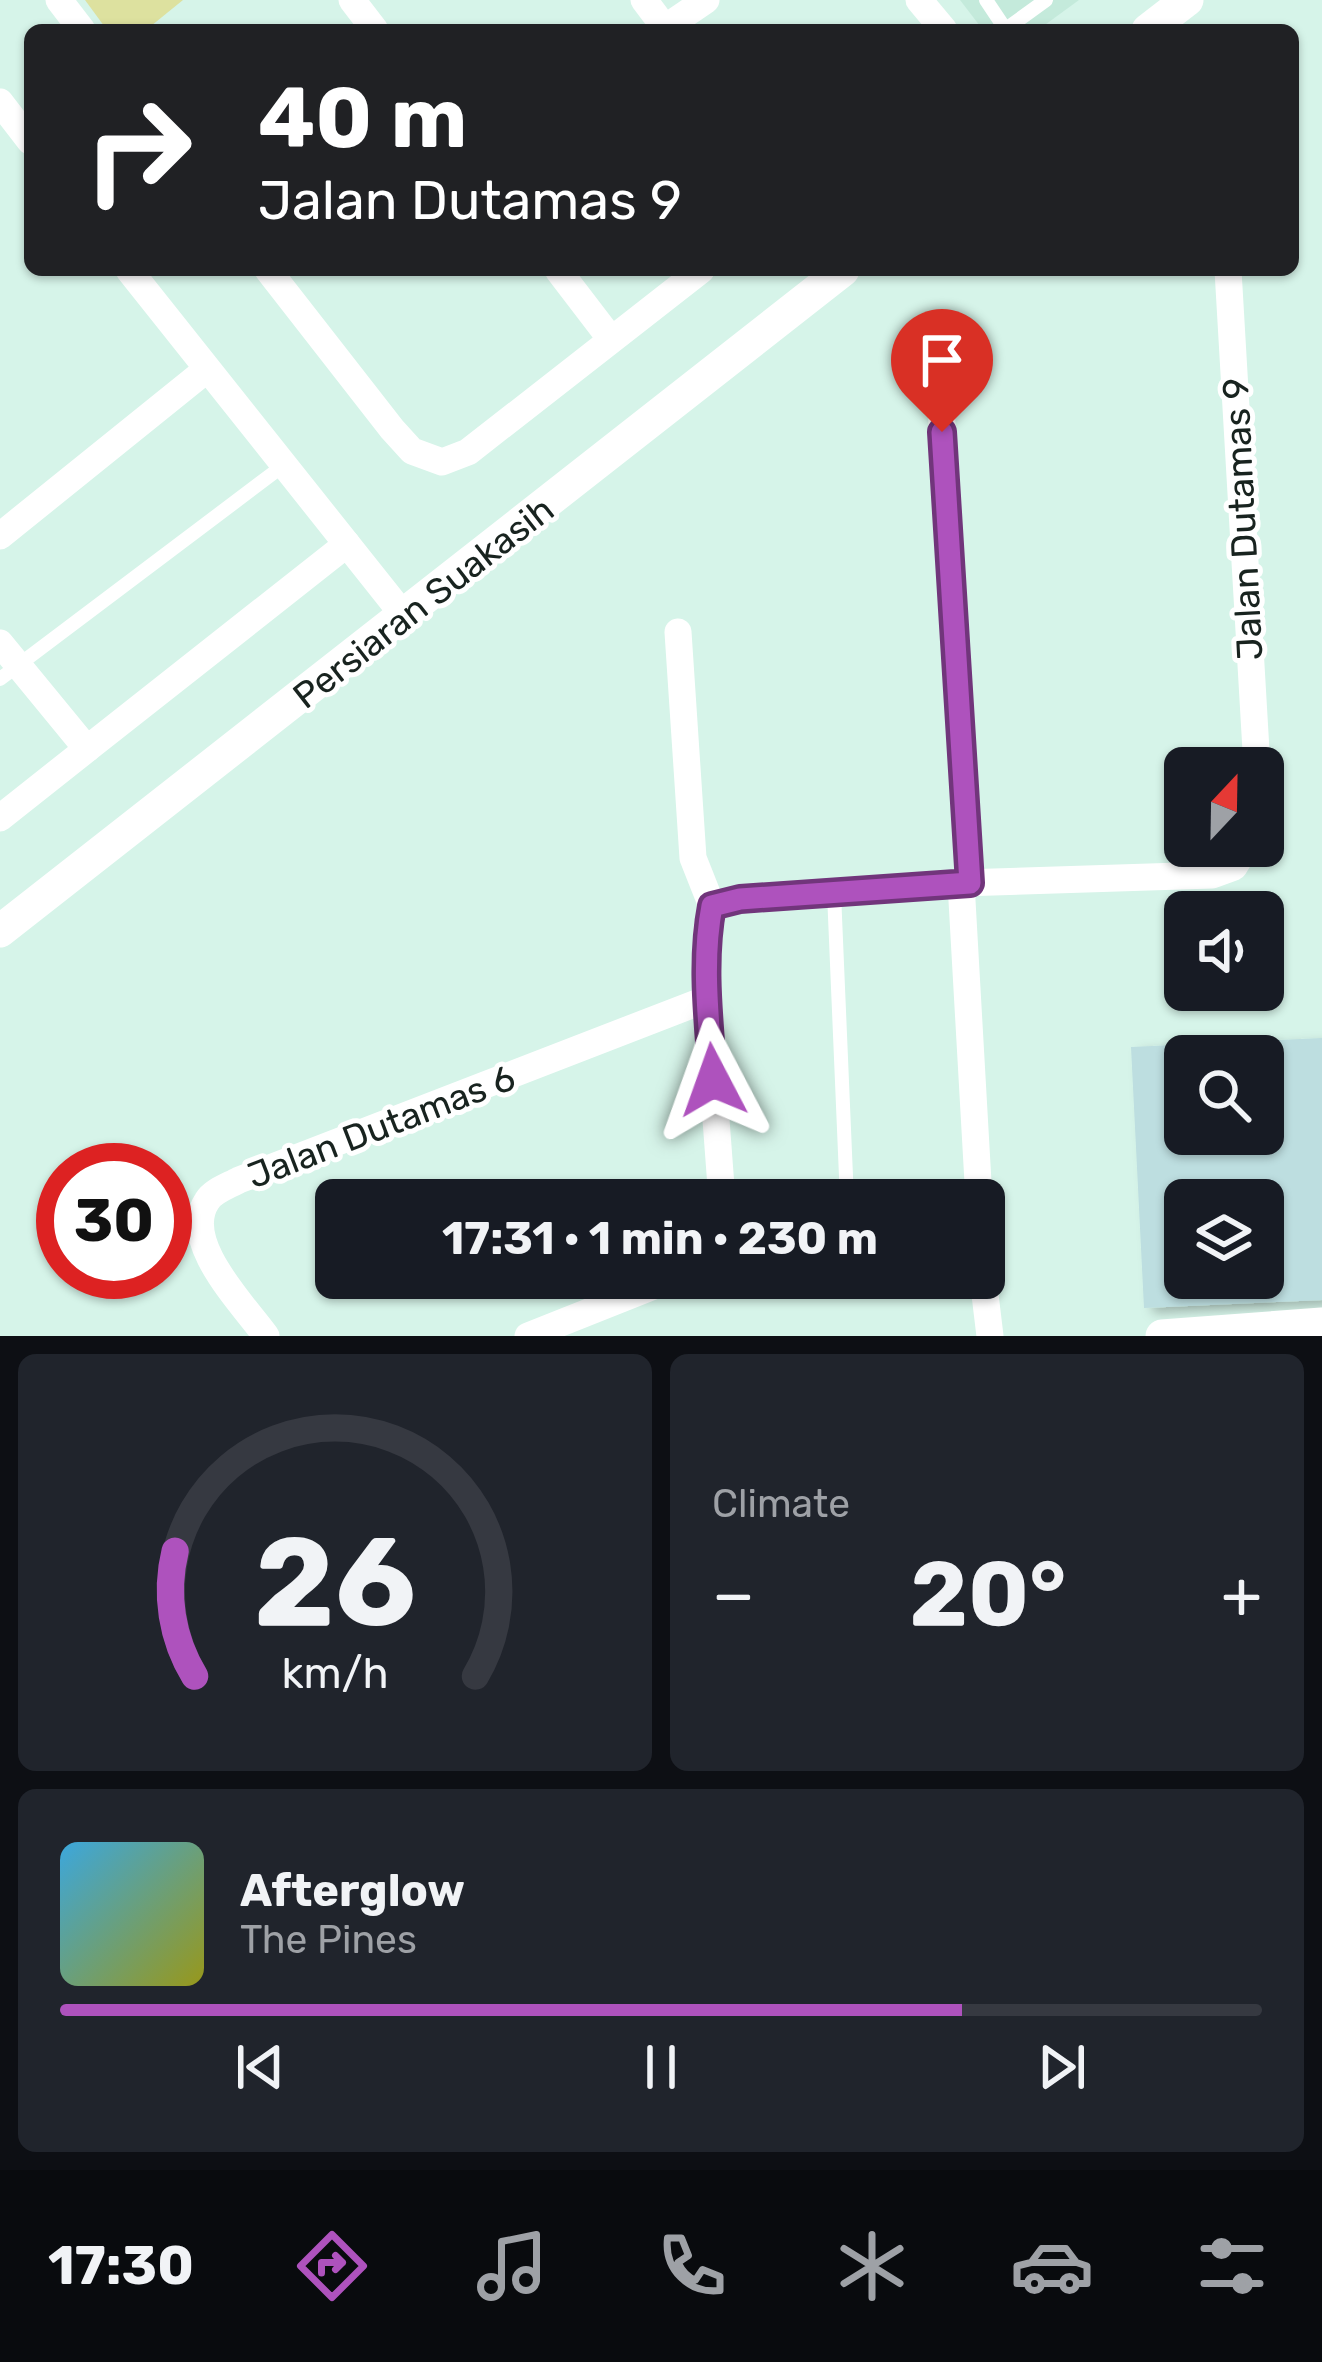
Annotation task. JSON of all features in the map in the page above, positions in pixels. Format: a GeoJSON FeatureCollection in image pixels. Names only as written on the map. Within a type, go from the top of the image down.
{"type":"FeatureCollection","features":[{"type":"Feature","properties":{"kind":"street"},"geometry":{"type":"LineString","coordinates":[[59,0],[77,24]]}},
{"type":"Feature","properties":{"kind":"street"},"geometry":{"type":"LineString","coordinates":[[352,0],[370,24]]}},
{"type":"Feature","properties":{"kind":"street"},"geometry":{"type":"LineString","coordinates":[[670,24],[706,0]]}},
{"type":"Feature","properties":{"kind":"street"},"geometry":{"type":"LineString","coordinates":[[920,0],[939,24]]}},
{"type":"Feature","properties":{"kind":"street"},"geometry":{"type":"LineString","coordinates":[[1156,24],[1186,0]]}},
{"type":"Feature","properties":{"kind":"street"},"geometry":{"type":"LineString","coordinates":[[0,102],[24,133]]}},
{"type":"Feature","properties":{"kind":"street"},"geometry":{"type":"LineString","coordinates":[[134,276],[405,617]]}},
{"type":"Feature","properties":{"kind":"street"},"geometry":{"type":"LineString","coordinates":[[273,276],[412,451],[442,462],[467,452],[693,276]]}},
{"type":"Feature","properties":{"kind":"street"},"geometry":{"type":"LineString","coordinates":[[563,276],[610,338]]}},
{"type":"Feature","properties":{"kind":"street","name":"Persiaran Suakasih"},"geometry":{"type":"LineString","coordinates":[[0,931],[835,276]]}},
{"type":"Feature","properties":{"kind":"street","name":"Jalan Dutamas 9"},"geometry":{"type":"LineString","coordinates":[[1228,276],[1256,747]]}},
{"type":"Feature","properties":{"kind":"street"},"geometry":{"type":"LineString","coordinates":[[937,341],[978,1179]]}},
{"type":"Feature","properties":{"kind":"street"},"geometry":{"type":"LineString","coordinates":[[0,536],[206,370]]}},
{"type":"Feature","properties":{"kind":"street"},"geometry":{"type":"LineString","coordinates":[[0,818],[347,544]]}},
{"type":"Feature","properties":{"kind":"street"},"geometry":{"type":"LineString","coordinates":[[678,632],[693,858],[712,906],[707,928],[707,999],[720,1179]]}},
{"type":"Feature","properties":{"kind":"street"},"geometry":{"type":"LineString","coordinates":[[0,643],[9,672],[88,749]]}},
{"type":"Feature","properties":{"kind":"street"},"geometry":{"type":"LineString","coordinates":[[712,906],[740,899],[965,883],[1211,875],[1234,867]]}},
{"type":"Feature","properties":{"kind":"street","name":"Jalan Dutamas 6"},"geometry":{"type":"LineString","coordinates":[[266,1336],[200,1244],[198,1219],[209,1197],[239,1180],[707,999]]}},
{"type":"Feature","properties":{"kind":"street"},"geometry":{"type":"LineString","coordinates":[[529,1336],[622,1299]]}},
{"type":"Feature","properties":{"kind":"street"},"geometry":{"type":"LineString","coordinates":[[986,1299],[990,1336]]}},
{"type":"Feature","properties":{"kind":"street"},"geometry":{"type":"LineString","coordinates":[[1162,1336],[1322,1324]]}},
{"type":"Feature","properties":{"kind":"lane"},"geometry":{"type":"LineString","coordinates":[[1014,24],[1046,0]]}},
{"type":"Feature","properties":{"kind":"lane"},"geometry":{"type":"LineString","coordinates":[[9,672],[284,465]]}},
{"type":"Feature","properties":{"kind":"lane"},"geometry":{"type":"LineString","coordinates":[[834,893],[846,1179]]}},
{"type":"Feature","properties":{"kind":"shaded area"},"geometry":{"type":"Polygon","coordinates":[[[960,0],[1079,0],[1046,24],[978,24],[960,0]]]}},
{"type":"Feature","properties":{"kind":"green space"},"geometry":{"type":"Polygon","coordinates":[[[85,0],[183,0],[153,24],[103,24],[85,0]]]}},
{"type":"Feature","properties":{"kind":"building"},"geometry":{"type":"Polygon","coordinates":[[[1322,1038],[1322,1300],[1144,1308],[1131,1047],[1164,1045],[1164,1155],[1284,1155],[1284,1040],[1322,1038]]]}},
{"type":"Feature","properties":{"kind":"route"},"geometry":{"type":"LineString","coordinates":[[713,1080],[707,999],[707,928],[712,906],[740,899],[970,883],[942,432]]}}]}
